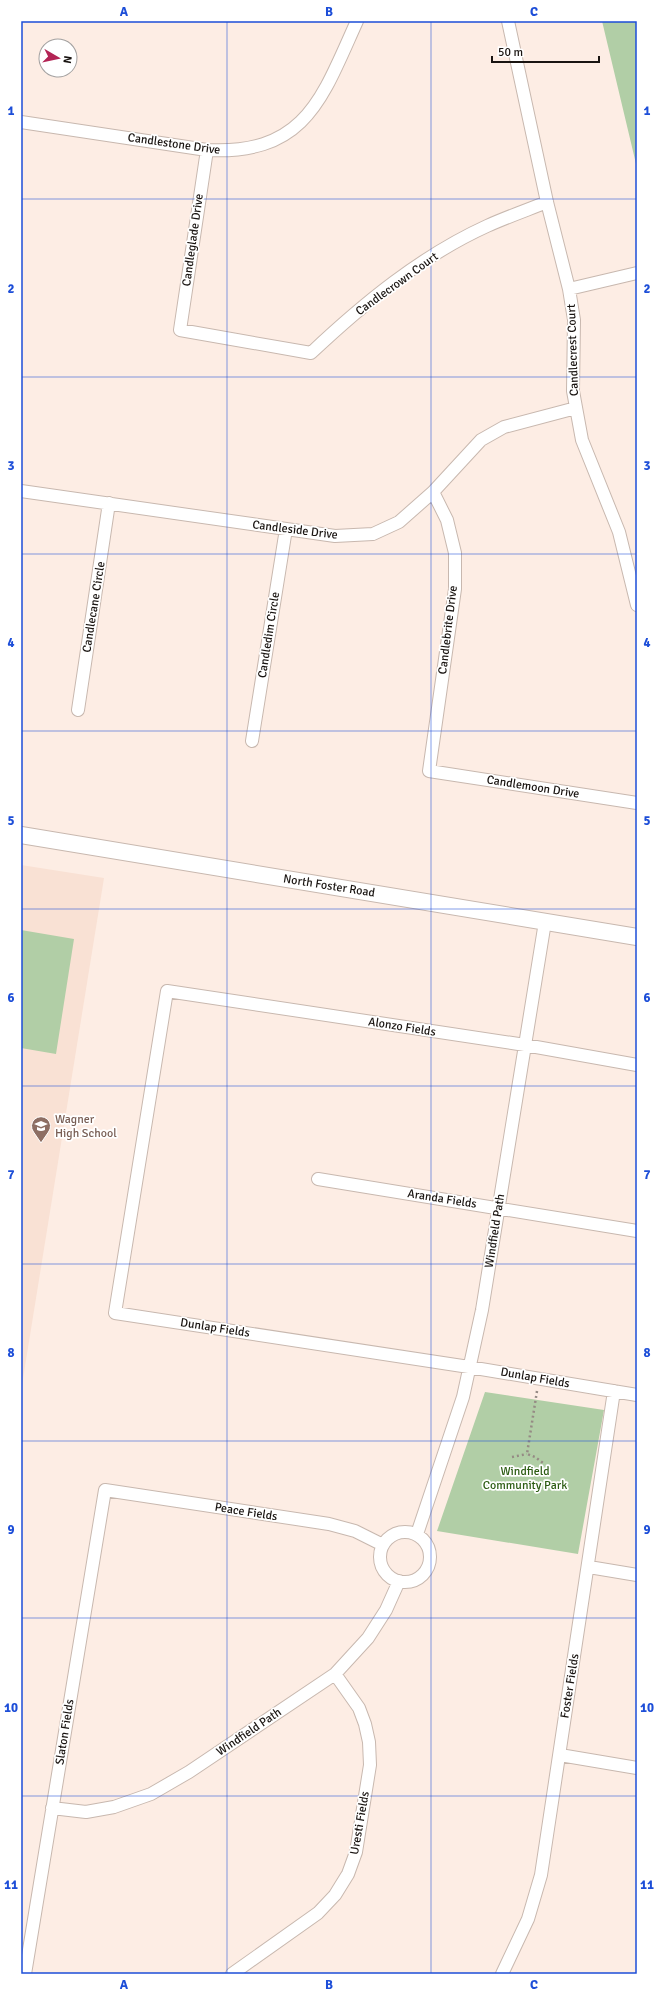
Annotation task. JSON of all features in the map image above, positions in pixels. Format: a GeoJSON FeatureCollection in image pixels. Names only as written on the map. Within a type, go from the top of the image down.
{"type":"FeatureCollection","features":[{"type":"Feature","properties":{"kind":"main road","name":"North Foster Road"},"geometry":{"type":"LineString","coordinates":[[21,835],[637,937]]}},
{"type":"Feature","properties":{"kind":"street","name":"Candlestone Drive"},"geometry":{"type":"LineString","coordinates":[[21,122],[207,150],[232,151],[256,147],[278,138],[298,125],[314,108],[327,87],[357,21]]}},
{"type":"Feature","properties":{"kind":"street","name":"Candlecrest Court"},"geometry":{"type":"LineString","coordinates":[[508,21],[547,202],[569,289],[574,320],[572,369],[573,391],[582,440],[619,532],[637,605]]}},
{"type":"Feature","properties":{"kind":"street","name":"Candleglade Drive"},"geometry":{"type":"LineString","coordinates":[[180,330],[207,150]]}},
{"type":"Feature","properties":{"kind":"street","name":"Candlecrown Court"},"geometry":{"type":"LineString","coordinates":[[180,330],[310,353],[370,300],[427,260],[486,226],[547,202]]}},
{"type":"Feature","properties":{"kind":"street"},"geometry":{"type":"LineString","coordinates":[[569,289],[637,273]]}},
{"type":"Feature","properties":{"kind":"street","name":"Candleside Drive"},"geometry":{"type":"LineString","coordinates":[[21,491],[335,536],[373,534],[399,522],[433,492],[481,440],[504,427],[576,408]]}},
{"type":"Feature","properties":{"kind":"street","name":"Candlebrite Drive"},"geometry":{"type":"LineString","coordinates":[[429,771],[455,589],[453,546],[447,520],[433,492]]}},
{"type":"Feature","properties":{"kind":"street","name":"Candlecane Circle"},"geometry":{"type":"LineString","coordinates":[[78,710],[109,503]]}},
{"type":"Feature","properties":{"kind":"street","name":"Candledim Circle"},"geometry":{"type":"LineString","coordinates":[[252,741],[286,529]]}},
{"type":"Feature","properties":{"kind":"street","name":"Candlemoon Drive"},"geometry":{"type":"LineString","coordinates":[[429,771],[637,803]]}},
{"type":"Feature","properties":{"kind":"street","name":"Windfield Path"},"geometry":{"type":"LineString","coordinates":[[416,1534],[463,1397],[468,1367],[482,1310],[545,922]]}},
{"type":"Feature","properties":{"kind":"street","name":"Alonzo Fields"},"geometry":{"type":"LineString","coordinates":[[167,991],[525,1045],[637,1065]]}},
{"type":"Feature","properties":{"kind":"street","name":"Dunlap Fields"},"geometry":{"type":"LineString","coordinates":[[167,991],[115,1313],[539,1378],[637,1395]]}},
{"type":"Feature","properties":{"kind":"street","name":"Aranda Fields"},"geometry":{"type":"LineString","coordinates":[[318,1179],[637,1231]]}},
{"type":"Feature","properties":{"kind":"street","name":"Foster Fields"},"geometry":{"type":"LineString","coordinates":[[502,1974],[528,1919],[540,1875],[589,1567],[614,1391]]}},
{"type":"Feature","properties":{"kind":"street","name":"Peace Fields"},"geometry":{"type":"LineString","coordinates":[[105,1490],[329,1524],[355,1531],[383,1545]]}},
{"type":"Feature","properties":{"kind":"street","name":"Slaton Fields"},"geometry":{"type":"LineString","coordinates":[[25,1974],[105,1490]]}},
{"type":"Feature","properties":{"kind":"street"},"geometry":{"type":"LineString","coordinates":[[407,1531],[416,1534],[424,1539],[429,1547],[431,1556],[429,1566],[424,1574],[417,1579],[408,1582],[398,1581],[384,1571],[380,1554],[383,1545],[389,1537],[398,1532],[407,1531]]}},
{"type":"Feature","properties":{"kind":"street"},"geometry":{"type":"LineString","coordinates":[[589,1567],[637,1575]]}},
{"type":"Feature","properties":{"kind":"street","name":"Windfield Path"},"geometry":{"type":"LineString","coordinates":[[52,1808],[86,1812],[114,1807],[151,1794],[189,1772],[335,1674],[368,1638],[386,1610],[398,1581]]}},
{"type":"Feature","properties":{"kind":"street","name":"Uresti Fields"},"geometry":{"type":"LineString","coordinates":[[232,1974],[318,1913],[335,1895],[348,1874],[356,1852],[370,1765],[369,1742],[365,1724],[359,1708],[335,1674]]}},
{"type":"Feature","properties":{"kind":"street"},"geometry":{"type":"LineString","coordinates":[[560,1755],[637,1768]]}},
{"type":"Feature","properties":{"kind":"path"},"geometry":{"type":"LineString","coordinates":[[527,1454],[539,1378]]}},
{"type":"Feature","properties":{"kind":"path"},"geometry":{"type":"LineString","coordinates":[[512,1457],[527,1454],[535,1457],[543,1463]]}},
{"type":"Feature","properties":{"kind":"shaded area","name":"Wagner High School"},"geometry":{"type":"Polygon","coordinates":[[[21,865],[104,878],[21,1391],[21,865]]]}},
{"type":"Feature","properties":{"kind":"green space"},"geometry":{"type":"Polygon","coordinates":[[[602,21],[637,21],[637,168],[602,21]]]}},
{"type":"Feature","properties":{"kind":"green space"},"geometry":{"type":"Polygon","coordinates":[[[21,930],[74,939],[56,1054],[21,1048],[21,930]]]}},
{"type":"Feature","properties":{"kind":"green space","name":"Windfield Community Park"},"geometry":{"type":"Polygon","coordinates":[[[485,1392],[604,1410],[578,1554],[437,1531],[485,1392]]]}},
{"type":"Feature","properties":{"kind":"place","name":"Wagner High School"},"geometry":{"type":"Point","coordinates":[41,1143]}}]}
